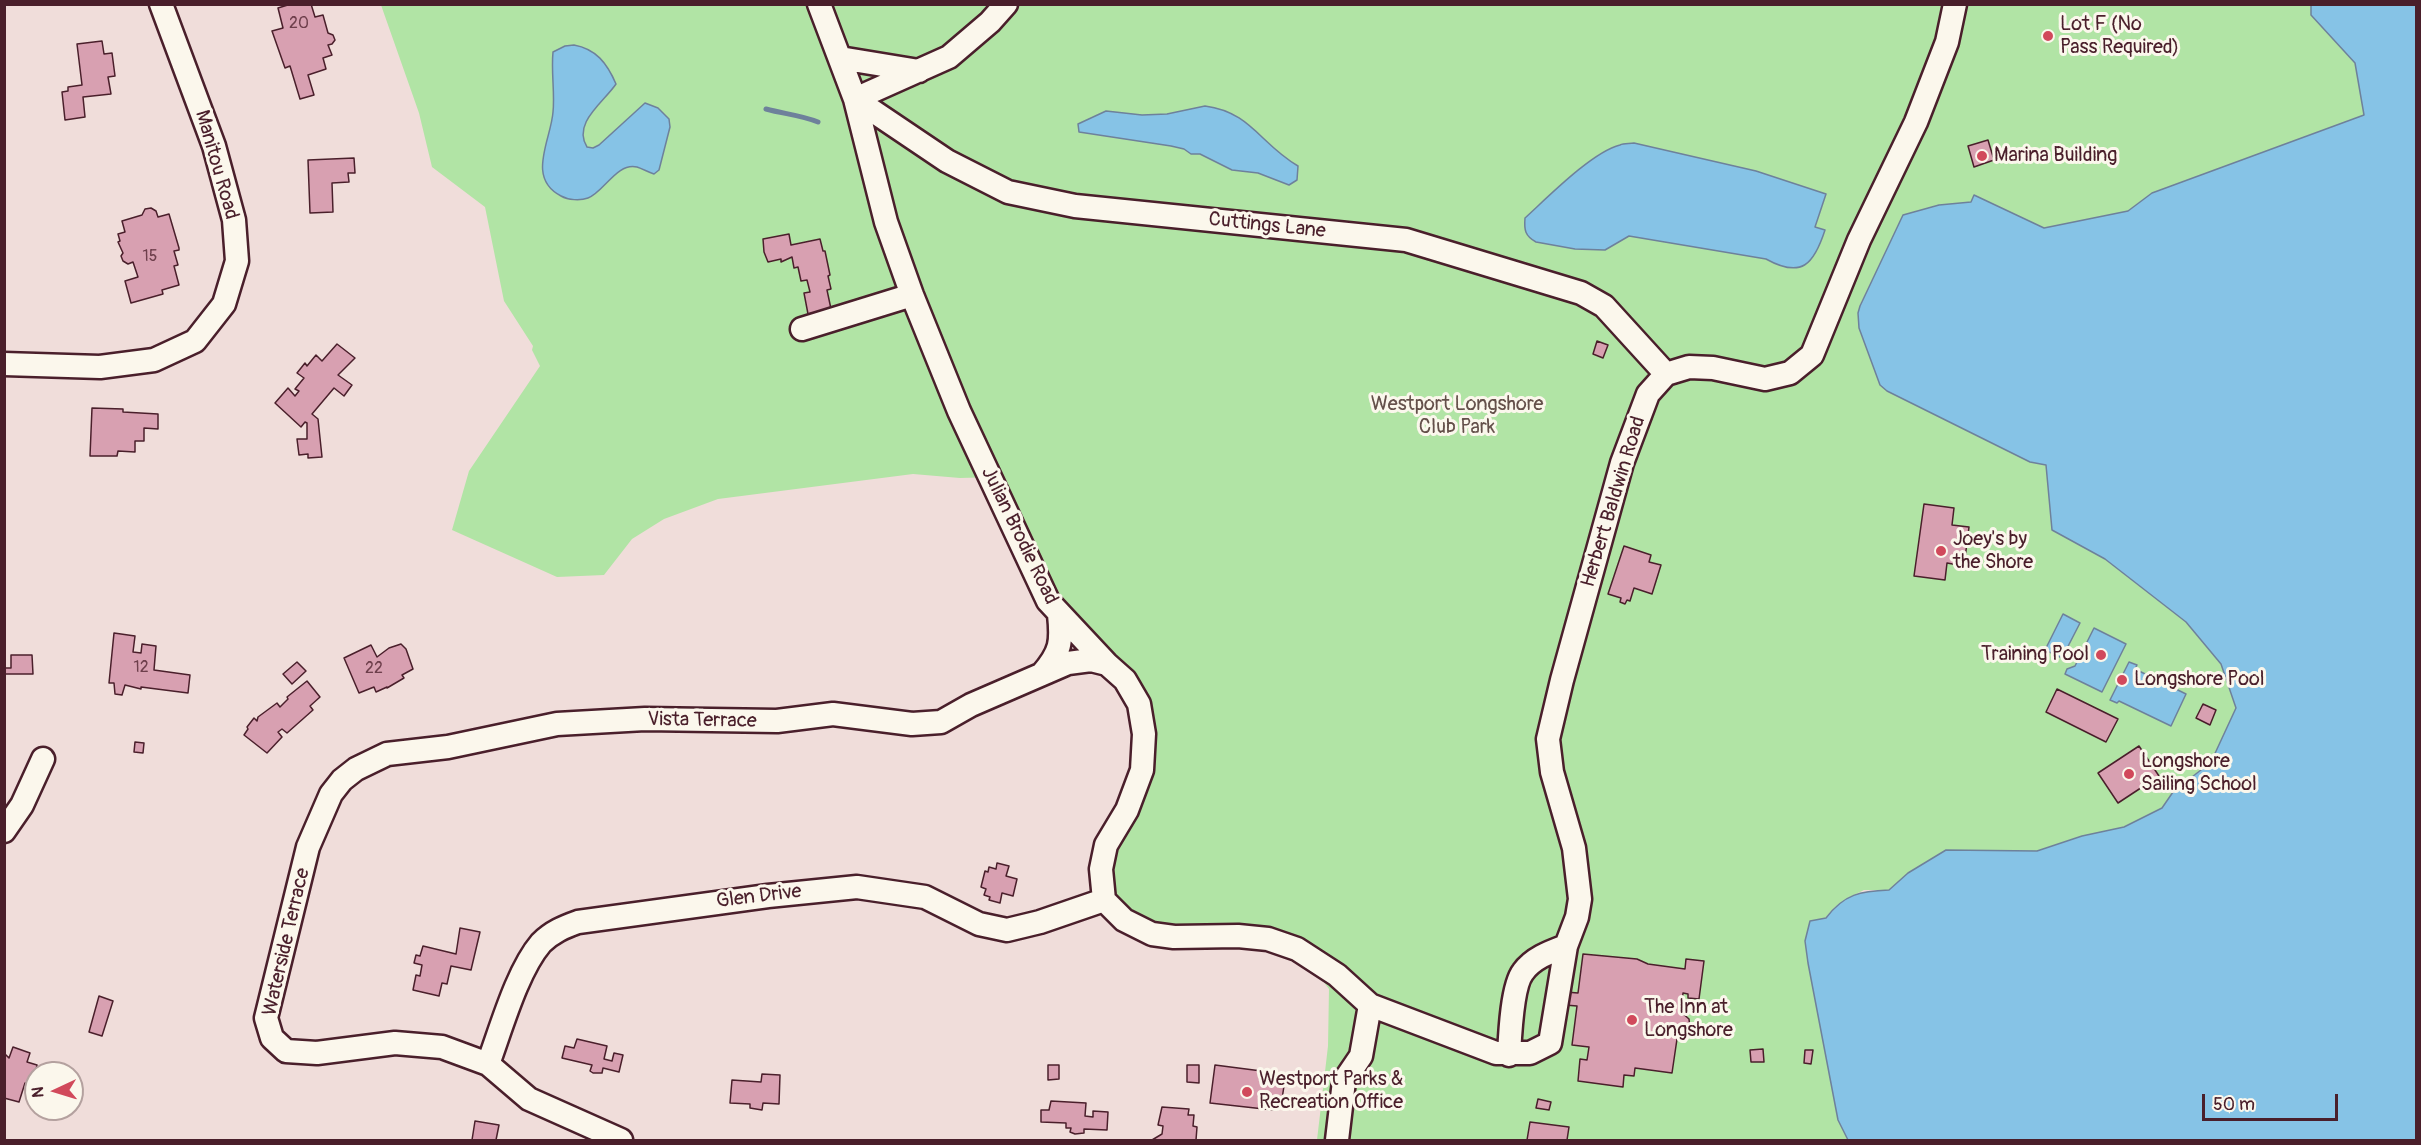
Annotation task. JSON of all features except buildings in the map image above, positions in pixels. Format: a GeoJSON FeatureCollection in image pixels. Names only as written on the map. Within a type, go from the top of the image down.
{"type":"FeatureCollection","features":[{"type":"Feature","properties":{"kind":"street","name":"Manitou Road"},"geometry":{"type":"LineString","coordinates":[[4,364],[100,367],[154,360],[195,341],[224,304],[237,261],[234,220],[214,146],[161,4]]}},
{"type":"Feature","properties":{"kind":"street","name":"Julian Brodie Road"},"geometry":{"type":"LineString","coordinates":[[819,4],[855,99],[886,222],[958,411],[1048,601],[1125,680],[1139,704],[1144,734],[1142,770],[1127,810],[1106,845],[1101,869],[1104,900]]}},
{"type":"Feature","properties":{"kind":"street"},"geometry":{"type":"LineString","coordinates":[[855,99],[949,57],[990,22],[1006,4]]}},
{"type":"Feature","properties":{"kind":"street"},"geometry":{"type":"LineString","coordinates":[[1666,374],[1689,367],[1713,368],[1765,379],[1790,373],[1812,355],[1859,240],[1916,122],[1947,42],[1955,4]]}},
{"type":"Feature","properties":{"kind":"street"},"geometry":{"type":"LineString","coordinates":[[840,58],[920,71]]}},
{"type":"Feature","properties":{"kind":"street","name":"Cuttings Lane"},"geometry":{"type":"LineString","coordinates":[[855,99],[947,161],[1008,192],[1075,206],[1406,240],[1581,293],[1604,306],[1666,374]]}},
{"type":"Feature","properties":{"kind":"street"},"geometry":{"type":"LineString","coordinates":[[802,328],[912,295]]}},
{"type":"Feature","properties":{"kind":"street","name":"Herbert Baldwin Road"},"geometry":{"type":"LineString","coordinates":[[1370,1005],[1496,1053],[1509,1055],[1530,1053],[1550,1043],[1566,946],[1577,917],[1580,878],[1574,848],[1552,772],[1548,739],[1622,463],[1648,394],[1666,374]]}},
{"type":"Feature","properties":{"kind":"street"},"geometry":{"type":"LineString","coordinates":[[1041,675],[1054,660],[1062,641],[1059,614]]}},
{"type":"Feature","properties":{"kind":"street","name":"Vista Terrace"},"geometry":{"type":"LineString","coordinates":[[356,769],[387,754],[448,747],[557,724],[645,719],[777,721],[833,714],[912,724],[941,722],[971,705],[1068,663],[1090,660],[1107,664]]}},
{"type":"Feature","properties":{"kind":"street"},"geometry":{"type":"LineString","coordinates":[[4,831],[22,805],[43,759]]}},
{"type":"Feature","properties":{"kind":"street","name":"Waterside Terrace"},"geometry":{"type":"LineString","coordinates":[[356,769],[342,780],[331,794],[308,848],[266,1018],[272,1038],[286,1051],[318,1053],[395,1043],[442,1047],[488,1064],[529,1099],[621,1140]]}},
{"type":"Feature","properties":{"kind":"street","name":"Glen Drive"},"geometry":{"type":"LineString","coordinates":[[488,1064],[515,991],[532,956],[542,942],[558,929],[578,922],[757,897],[857,886],[925,897],[979,924],[1007,930],[1040,922],[1104,900]]}},
{"type":"Feature","properties":{"kind":"street"},"geometry":{"type":"LineString","coordinates":[[1104,900],[1124,920],[1152,934],[1174,937],[1238,936],[1268,939],[1297,949],[1337,975],[1370,1005],[1361,1056],[1344,1081],[1337,1140]]}},
{"type":"Feature","properties":{"kind":"street"},"geometry":{"type":"LineString","coordinates":[[1509,1055],[1514,1007],[1521,974],[1547,953],[1566,946]]}},
{"type":"Feature","properties":{"kind":"green space","name":"Westport Longshore Club Park"},"geometry":{"type":"Polygon","coordinates":[[[381,5],[2311,5],[2311,15],[2355,63],[2364,115],[2152,193],[2128,211],[2044,228],[1974,195],[1971,202],[1939,205],[1903,216],[1860,305],[2030,462],[2046,465],[2052,530],[2105,559],[2186,622],[2221,664],[2236,708],[2211,762],[2173,792],[2163,808],[2124,827],[2082,836],[2037,851],[1946,850],[1908,873],[1889,890],[1864,890],[1834,908],[1805,941],[1838,1120],[1848,1140],[1317,1140],[1328,1046],[1329,989],[1299,949],[1159,926],[1132,919],[1111,894],[1113,852],[1138,807],[1155,741],[1151,713],[1057,599],[996,477],[960,478],[913,474],[718,499],[664,519],[632,539],[604,575],[557,577],[452,530],[469,471],[540,366],[532,350],[533,346],[504,301],[485,207],[432,167],[419,113],[381,5]]]}},
{"type":"Feature","properties":{"kind":"water"},"geometry":{"type":"Polygon","coordinates":[[[2311,5],[2416,5],[2416,1140],[1848,1140],[1838,1120],[1808,963],[1805,941],[1810,921],[1826,918],[1846,899],[1854,895],[1889,890],[1908,873],[1946,850],[2037,851],[2082,836],[2124,827],[2162,808],[2173,792],[2211,762],[2236,708],[2221,664],[2186,622],[2105,559],[2052,530],[2046,465],[2030,462],[1887,391],[1880,385],[1859,328],[1860,306],[1903,215],[1939,205],[1971,202],[1974,195],[2044,228],[2128,211],[2152,193],[2364,115],[2355,63],[2311,15],[2311,5]]]}},
{"type":"Feature","properties":{"kind":"water"},"geometry":{"type":"Polygon","coordinates":[[[574,45],[589,50],[600,58],[616,84],[586,121],[583,138],[587,147],[593,148],[599,145],[645,103],[658,108],[669,119],[670,127],[659,170],[654,174],[637,167],[623,169],[594,195],[578,200],[561,196],[551,188],[545,179],[543,169],[543,158],[553,112],[553,52],[565,46],[574,45]]]}},
{"type":"Feature","properties":{"kind":"water"},"geometry":{"type":"Polygon","coordinates":[[[1205,106],[1221,109],[1245,122],[1298,166],[1297,180],[1289,185],[1258,173],[1232,170],[1200,154],[1191,154],[1184,149],[1079,132],[1078,124],[1106,111],[1142,115],[1167,114],[1205,106]]]}},
{"type":"Feature","properties":{"kind":"water"},"geometry":{"type":"Polygon","coordinates":[[[1634,143],[1756,171],[1826,194],[1815,227],[1825,230],[1816,252],[1805,265],[1789,268],[1766,259],[1629,236],[1605,250],[1575,249],[1536,242],[1527,235],[1525,218],[1557,188],[1583,166],[1609,149],[1622,144],[1634,143]]]}},
{"type":"Feature","properties":{"kind":"water"},"geometry":{"type":"Polygon","coordinates":[[[2063,614],[2080,623],[2062,658],[2045,650],[2063,614]]]}},
{"type":"Feature","properties":{"kind":"water","name":"Training Pool"},"geometry":{"type":"Polygon","coordinates":[[[2094,628],[2126,644],[2102,692],[2065,674],[2067,669],[2075,666],[2094,628]]]}},
{"type":"Feature","properties":{"kind":"water"},"geometry":{"type":"Polygon","coordinates":[[[2129,662],[2137,665],[2135,669],[2186,694],[2171,726],[2119,701],[2117,703],[2110,700],[2129,662]]]}},
{"type":"Feature","properties":{"kind":"waterway"},"geometry":{"type":"LineString","coordinates":[[766,109],[818,122]]}},
{"type":"Feature","properties":{"kind":"place","name":"Lot F (No Pass Required)"},"geometry":{"type":"Point","coordinates":[2048,36]}},
{"type":"Feature","properties":{"kind":"place","name":"Marina Building"},"geometry":{"type":"Point","coordinates":[1982,156]}},
{"type":"Feature","properties":{"kind":"place","name":"Joey's by the Shore"},"geometry":{"type":"Point","coordinates":[1941,551]}},
{"type":"Feature","properties":{"kind":"place","name":"Training Pool"},"geometry":{"type":"Point","coordinates":[2101,655]}},
{"type":"Feature","properties":{"kind":"place","name":"Longshore Pool"},"geometry":{"type":"Point","coordinates":[2122,680]}},
{"type":"Feature","properties":{"kind":"place","name":"Longshore Sailing School"},"geometry":{"type":"Point","coordinates":[2129,774]}},
{"type":"Feature","properties":{"kind":"place","name":"The Inn at Longshore"},"geometry":{"type":"Point","coordinates":[1632,1020]}},
{"type":"Feature","properties":{"kind":"place","name":"Westport Parks & Recreation Office"},"geometry":{"type":"Point","coordinates":[1247,1092]}}]}
